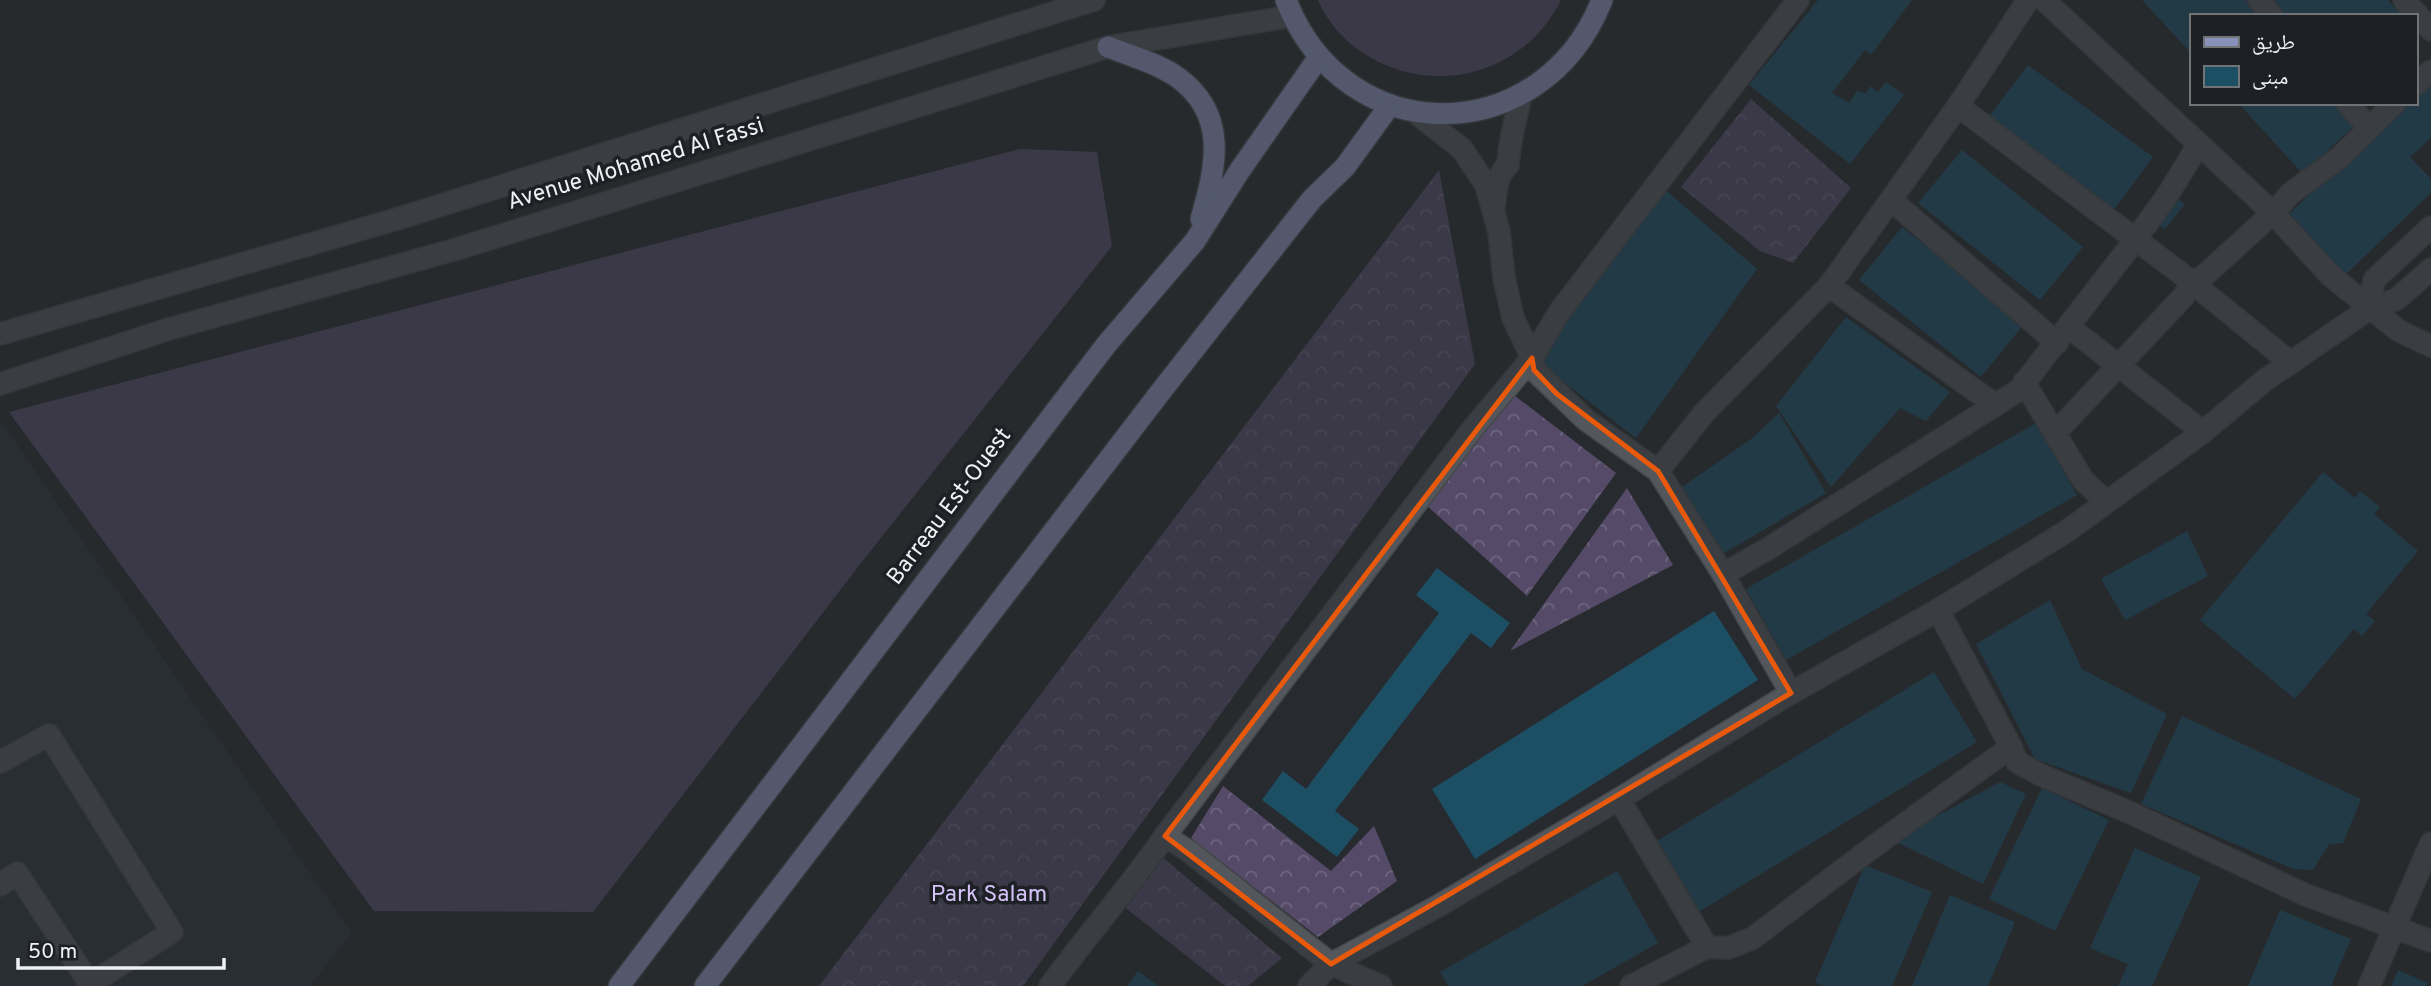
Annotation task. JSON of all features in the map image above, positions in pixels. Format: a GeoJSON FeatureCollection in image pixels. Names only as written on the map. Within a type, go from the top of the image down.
{"type":"FeatureCollection","features":[{"type":"Feature","properties":{"kind":"main road"},"geometry":{"type":"LineString","coordinates":[[1289,8],[1319,57],[1355,88],[1390,105],[1442,114],[1496,106],[1543,81],[1563,64],[1579,44],[1593,22],[1602,0]]}},
{"type":"Feature","properties":{"kind":"main road"},"geometry":{"type":"LineString","coordinates":[[1108,47],[1177,77],[1193,91],[1208,112],[1215,144],[1215,158],[1195,241]]}},
{"type":"Feature","properties":{"kind":"main road","name":"Barreau Est-Ouest"},"geometry":{"type":"LineString","coordinates":[[619,986],[1106,345],[1195,241],[1240,170],[1319,57]]}},
{"type":"Feature","properties":{"kind":"main road"},"geometry":{"type":"LineString","coordinates":[[705,986],[1162,390],[1312,199],[1345,167],[1390,105]]}},
{"type":"Feature","properties":{"kind":"street","name":"Avenue Mohamed Al Fassi"},"geometry":{"type":"LineString","coordinates":[[0,334],[397,219],[1094,0]]}},
{"type":"Feature","properties":{"kind":"street"},"geometry":{"type":"LineString","coordinates":[[1050,986],[1144,867],[1474,427],[1532,358],[1560,311],[1798,0]]}},
{"type":"Feature","properties":{"kind":"street"},"geometry":{"type":"LineString","coordinates":[[1658,471],[1704,413],[1829,286],[1958,107],[2028,0]]}},
{"type":"Feature","properties":{"kind":"street"},"geometry":{"type":"LineString","coordinates":[[2044,0],[2273,213],[2331,276],[2399,331],[2431,346]]}},
{"type":"Feature","properties":{"kind":"street"},"geometry":{"type":"LineString","coordinates":[[2259,0],[2270,14]]}},
{"type":"Feature","properties":{"kind":"street"},"geometry":{"type":"LineString","coordinates":[[2404,0],[2417,14]]}},
{"type":"Feature","properties":{"kind":"street","name":"Avenue Mohamed Al Fassi"},"geometry":{"type":"LineString","coordinates":[[0,384],[169,329],[457,248],[1108,47],[1289,8]]}},
{"type":"Feature","properties":{"kind":"street"},"geometry":{"type":"LineString","coordinates":[[2417,14],[2431,30]]}},
{"type":"Feature","properties":{"kind":"street"},"geometry":{"type":"LineString","coordinates":[[2417,83],[2431,71]]}},
{"type":"Feature","properties":{"kind":"street"},"geometry":{"type":"LineString","coordinates":[[1494,209],[1496,185],[1502,170],[1508,165],[1509,140],[1521,95]]}},
{"type":"Feature","properties":{"kind":"street"},"geometry":{"type":"LineString","coordinates":[[2349,105],[2368,127]]}},
{"type":"Feature","properties":{"kind":"street"},"geometry":{"type":"LineString","coordinates":[[2056,432],[2183,297],[2193,282],[2205,275],[2291,193],[2339,158],[2393,105]]}},
{"type":"Feature","properties":{"kind":"street"},"geometry":{"type":"LineString","coordinates":[[1958,107],[2193,282],[2291,363]]}},
{"type":"Feature","properties":{"kind":"street"},"geometry":{"type":"LineString","coordinates":[[1415,111],[1462,149],[1486,185],[1494,209],[1513,318],[1535,370],[1586,420],[1658,471],[1723,574],[1791,693]]}},
{"type":"Feature","properties":{"kind":"street"},"geometry":{"type":"LineString","coordinates":[[1723,574],[2018,390],[2135,240],[2167,196],[2199,144]]}},
{"type":"Feature","properties":{"kind":"street"},"geometry":{"type":"LineString","coordinates":[[1891,200],[2063,335],[2119,365],[2203,432]]}},
{"type":"Feature","properties":{"kind":"street"},"geometry":{"type":"LineString","coordinates":[[2369,309],[2374,280],[2431,227]]}},
{"type":"Feature","properties":{"kind":"street"},"geometry":{"type":"LineString","coordinates":[[1310,986],[1331,964],[1438,906],[1791,693],[1938,610],[2067,531],[2203,432],[2265,380],[2369,309],[2397,299],[2431,269]]}},
{"type":"Feature","properties":{"kind":"street"},"geometry":{"type":"LineString","coordinates":[[1829,286],[1994,404]]}},
{"type":"Feature","properties":{"kind":"street"},"geometry":{"type":"LineString","coordinates":[[2025,382],[2083,480],[2105,501]]}},
{"type":"Feature","properties":{"kind":"street"},"geometry":{"type":"LineString","coordinates":[[1938,610],[2017,762],[2306,895],[2431,941]]}},
{"type":"Feature","properties":{"kind":"street"},"geometry":{"type":"LineString","coordinates":[[0,762],[49,735],[172,932],[90,984],[17,873],[0,885]]}},
{"type":"Feature","properties":{"kind":"street"},"geometry":{"type":"LineString","coordinates":[[1631,986],[1707,947],[1728,948],[1754,938],[1872,847],[2011,747]]}},
{"type":"Feature","properties":{"kind":"street"},"geometry":{"type":"LineString","coordinates":[[1619,799],[1707,947]]}},
{"type":"Feature","properties":{"kind":"street"},"geometry":{"type":"LineString","coordinates":[[1165,836],[1190,852],[1331,964],[1381,986]]}},
{"type":"Feature","properties":{"kind":"street"},"geometry":{"type":"LineString","coordinates":[[2369,986],[2431,843]]}},
{"type":"Feature","properties":{"kind":"highlighted area"},"geometry":{"type":"Polygon","coordinates":[[[1532,358],[1534,370],[1557,394],[1658,471],[1791,693],[1331,964],[1165,836],[1532,358]]]}},
{"type":"Feature","properties":{"kind":"shaded area"},"geometry":{"type":"Polygon","coordinates":[[[0,420],[351,933],[310,986],[0,986],[0,420]]]}},
{"type":"Feature","properties":{"kind":"green space"},"geometry":{"type":"Polygon","coordinates":[[[1318,0],[1561,0],[1545,26],[1524,46],[1500,62],[1474,72],[1446,76],[1417,74],[1389,66],[1362,52],[1336,29],[1318,0]]]}},
{"type":"Feature","properties":{"kind":"green space"},"geometry":{"type":"Polygon","coordinates":[[[1751,99],[1851,188],[1793,263],[1760,251],[1681,187],[1751,99]]]}},
{"type":"Feature","properties":{"kind":"green space"},"geometry":{"type":"Polygon","coordinates":[[[1020,149],[1097,152],[1112,246],[861,563],[593,912],[374,911],[9,412],[1020,149]]]}},
{"type":"Feature","properties":{"kind":"green space","name":"Park Salam"},"geometry":{"type":"Polygon","coordinates":[[[1439,170],[1475,364],[1023,986],[819,986],[1439,170]]]}},
{"type":"Feature","properties":{"kind":"green space"},"geometry":{"type":"Polygon","coordinates":[[[1515,396],[1616,473],[1527,596],[1425,504],[1515,396]]]}},
{"type":"Feature","properties":{"kind":"green space"},"geometry":{"type":"Polygon","coordinates":[[[1627,488],[1673,565],[1510,651],[1627,488]]]}},
{"type":"Feature","properties":{"kind":"green space"},"geometry":{"type":"Polygon","coordinates":[[[1223,786],[1331,871],[1374,826],[1397,881],[1318,937],[1191,838],[1223,786]]]}},
{"type":"Feature","properties":{"kind":"green space"},"geometry":{"type":"Polygon","coordinates":[[[1154,850],[1282,958],[1248,986],[1225,986],[1118,902],[1154,850]]]}},
{"type":"Feature","properties":{"kind":"building"},"geometry":{"type":"Polygon","coordinates":[[[1818,0],[1912,0],[1871,55],[1865,50],[1832,93],[1849,103],[1857,91],[1866,94],[1870,86],[1878,92],[1886,82],[1904,95],[1850,164],[1749,85],[1818,0]]]}},
{"type":"Feature","properties":{"kind":"building"},"geometry":{"type":"Polygon","coordinates":[[[2142,0],[2245,0],[2258,14],[2190,14],[2190,52],[2142,0]]]}},
{"type":"Feature","properties":{"kind":"building"},"geometry":{"type":"Polygon","coordinates":[[[2271,0],[2388,0],[2401,14],[2284,14],[2271,0]]]}},
{"type":"Feature","properties":{"kind":"building"},"geometry":{"type":"Polygon","coordinates":[[[2028,65],[2153,157],[2112,212],[1987,119],[2028,65]]]}},
{"type":"Feature","properties":{"kind":"building"},"geometry":{"type":"Polygon","coordinates":[[[2431,79],[2431,138],[2410,157],[2431,179],[2431,193],[2343,277],[2286,217],[2403,105],[2417,105],[2417,92],[2431,79]]]}},
{"type":"Feature","properties":{"kind":"building"},"geometry":{"type":"Polygon","coordinates":[[[2240,105],[2344,105],[2359,121],[2303,174],[2240,105]]]}},
{"type":"Feature","properties":{"kind":"building"},"geometry":{"type":"Polygon","coordinates":[[[1962,150],[2083,247],[2040,300],[1918,203],[1962,150]]]}},
{"type":"Feature","properties":{"kind":"building"},"geometry":{"type":"Polygon","coordinates":[[[1662,187],[1757,269],[1636,438],[1535,360],[1662,187]]]}},
{"type":"Feature","properties":{"kind":"building"},"geometry":{"type":"Polygon","coordinates":[[[2174,196],[2185,204],[2165,229],[2154,221],[2174,196]]]}},
{"type":"Feature","properties":{"kind":"building"},"geometry":{"type":"Polygon","coordinates":[[[1902,227],[2024,324],[1981,377],[1859,280],[1902,227]]]}},
{"type":"Feature","properties":{"kind":"building"},"geometry":{"type":"Polygon","coordinates":[[[1846,317],[1950,392],[1926,421],[1900,408],[1831,487],[1776,406],[1846,317]]]}},
{"type":"Feature","properties":{"kind":"building"},"geometry":{"type":"Polygon","coordinates":[[[1779,413],[1826,493],[1721,555],[1678,490],[1751,439],[1779,413]]]}},
{"type":"Feature","properties":{"kind":"building"},"geometry":{"type":"Polygon","coordinates":[[[2036,423],[2077,495],[1786,660],[1746,589],[2036,423]]]}},
{"type":"Feature","properties":{"kind":"building"},"geometry":{"type":"Polygon","coordinates":[[[2323,472],[2355,498],[2360,491],[2380,507],[2374,514],[2418,551],[2366,614],[2375,621],[2362,636],[2354,629],[2295,699],[2200,620],[2323,472]]]}},
{"type":"Feature","properties":{"kind":"building"},"geometry":{"type":"Polygon","coordinates":[[[2187,531],[2208,576],[2125,620],[2101,579],[2187,531]]]}},
{"type":"Feature","properties":{"kind":"building"},"geometry":{"type":"Polygon","coordinates":[[[1437,568],[1510,623],[1491,648],[1471,633],[1335,811],[1359,829],[1337,857],[1262,800],[1283,771],[1306,789],[1439,613],[1416,595],[1437,568]]]}},
{"type":"Feature","properties":{"kind":"building"},"geometry":{"type":"Polygon","coordinates":[[[2050,600],[2082,669],[2167,714],[2131,793],[2035,759],[1976,644],[2050,600]]]}},
{"type":"Feature","properties":{"kind":"building"},"geometry":{"type":"Polygon","coordinates":[[[1714,611],[1758,680],[1475,859],[1432,789],[1714,611]]]}},
{"type":"Feature","properties":{"kind":"building"},"geometry":{"type":"Polygon","coordinates":[[[1934,672],[1977,742],[1692,916],[1649,846],[1934,672]]]}},
{"type":"Feature","properties":{"kind":"building"},"geometry":{"type":"Polygon","coordinates":[[[2182,716],[2361,799],[2343,843],[2329,844],[2313,870],[2294,869],[2141,804],[2182,716]]]}},
{"type":"Feature","properties":{"kind":"building"},"geometry":{"type":"Polygon","coordinates":[[[2000,782],[2026,794],[1983,884],[1892,840],[2000,782]]]}},
{"type":"Feature","properties":{"kind":"building"},"geometry":{"type":"Polygon","coordinates":[[[2042,788],[2109,820],[2055,931],[1989,899],[2042,788]]]}},
{"type":"Feature","properties":{"kind":"building"},"geometry":{"type":"Polygon","coordinates":[[[2135,848],[2201,877],[2152,986],[2118,986],[2128,964],[2090,948],[2135,848]]]}},
{"type":"Feature","properties":{"kind":"building"},"geometry":{"type":"Polygon","coordinates":[[[1865,865],[1932,892],[1892,986],[1825,986],[1815,982],[1865,865]]]}},
{"type":"Feature","properties":{"kind":"building"},"geometry":{"type":"Polygon","coordinates":[[[1617,871],[1658,943],[1582,986],[1448,986],[1440,972],[1617,871]]]}},
{"type":"Feature","properties":{"kind":"building"},"geometry":{"type":"Polygon","coordinates":[[[1950,895],[2015,922],[1988,986],[1912,986],[1950,895]]]}},
{"type":"Feature","properties":{"kind":"building"},"geometry":{"type":"Polygon","coordinates":[[[2280,910],[2351,939],[2331,986],[2248,986],[2280,910]]]}},
{"type":"Feature","properties":{"kind":"building"},"geometry":{"type":"Polygon","coordinates":[[[2398,970],[2428,983],[2426,986],[2391,986],[2398,970]]]}},
{"type":"Feature","properties":{"kind":"building"},"geometry":{"type":"Polygon","coordinates":[[[1138,971],[1158,986],[1127,986],[1138,971]]]}}]}
